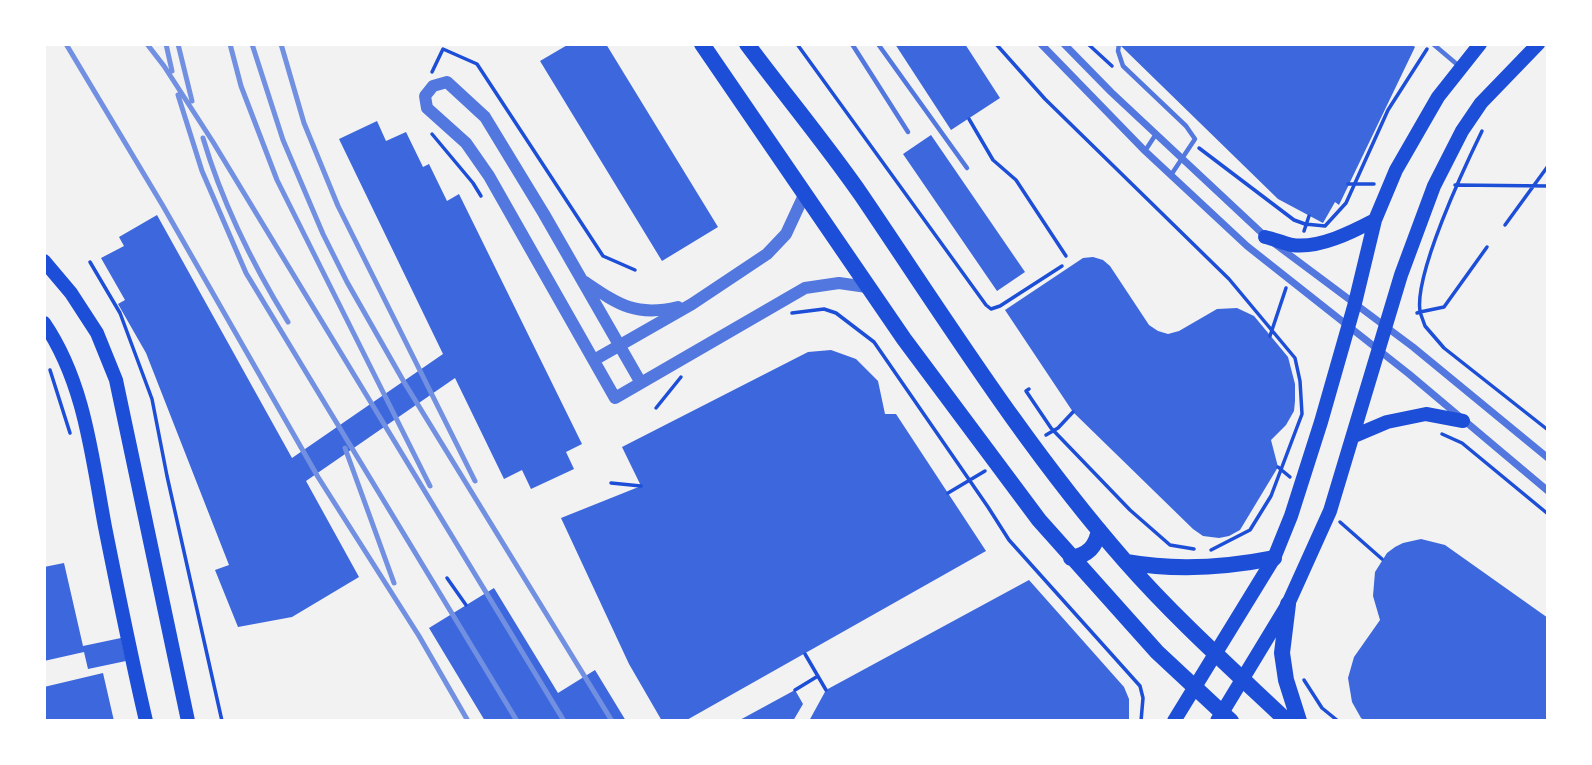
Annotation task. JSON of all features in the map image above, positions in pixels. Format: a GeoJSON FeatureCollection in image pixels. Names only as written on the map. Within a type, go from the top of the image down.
{"type":"FeatureCollection","features":[{"type":"Feature","properties":{"kind":"main road"},"geometry":{"type":"LineString","coordinates":[[702,44],[867,286],[1038,520],[1157,652],[1224,719],[1242,680],[1288,604],[1330,512],[1401,275],[1434,186],[1462,131],[1481,103],[1538,44]]}},
{"type":"Feature","properties":{"kind":"main road"},"geometry":{"type":"LineString","coordinates":[[747,44],[860,193],[981,375],[1099,530],[1214,654],[1287,721]]}},
{"type":"Feature","properties":{"kind":"main road"},"geometry":{"type":"LineString","coordinates":[[1174,721],[1274,558],[1291,516],[1349,327],[1375,220],[1396,170],[1438,97],[1480,44]]}},
{"type":"Feature","properties":{"kind":"main road"},"geometry":{"type":"LineString","coordinates":[[1265,237],[1294,245],[1329,241],[1375,220]]}},
{"type":"Feature","properties":{"kind":"main road"},"geometry":{"type":"LineString","coordinates":[[44,261],[71,293],[97,333],[116,380],[188,721]]}},
{"type":"Feature","properties":{"kind":"main road"},"geometry":{"type":"LineString","coordinates":[[44,323],[70,371],[85,419],[129,649],[146,721]]}},
{"type":"Feature","properties":{"kind":"main road"},"geometry":{"type":"LineString","coordinates":[[1354,436],[1387,422],[1426,414],[1462,421]]}},
{"type":"Feature","properties":{"kind":"main road"},"geometry":{"type":"LineString","coordinates":[[1071,558],[1082,556],[1091,550],[1097,541],[1099,530]]}},
{"type":"Feature","properties":{"kind":"main road"},"geometry":{"type":"LineString","coordinates":[[1126,562],[1157,568],[1195,569],[1229,567],[1274,558]]}},
{"type":"Feature","properties":{"kind":"main road"},"geometry":{"type":"LineString","coordinates":[[1288,604],[1282,653],[1286,680],[1299,721]]}},
{"type":"Feature","properties":{"kind":"street"},"geometry":{"type":"LineString","coordinates":[[1041,44],[1145,151],[1247,246],[1380,351],[1548,491]]}},
{"type":"Feature","properties":{"kind":"street"},"geometry":{"type":"LineString","coordinates":[[1064,44],[1265,237],[1386,327],[1548,458]]}},
{"type":"Feature","properties":{"kind":"street"},"geometry":{"type":"LineString","coordinates":[[641,383],[485,117],[447,82],[433,86],[425,96],[427,108],[466,143],[489,176],[615,398],[641,383],[805,288],[839,283],[867,286]]}},
{"type":"Feature","properties":{"kind":"street"},"geometry":{"type":"LineString","coordinates":[[594,360],[692,304],[767,254],[786,234],[805,193]]}},
{"type":"Feature","properties":{"kind":"street"},"geometry":{"type":"LineString","coordinates":[[583,281],[618,304],[641,310],[664,310],[692,304]]}},
{"type":"Feature","properties":{"kind":"lane"},"geometry":{"type":"LineString","coordinates":[[852,44],[908,132]]}},
{"type":"Feature","properties":{"kind":"lane"},"geometry":{"type":"LineString","coordinates":[[878,44],[967,168]]}},
{"type":"Feature","properties":{"kind":"lane"},"geometry":{"type":"LineString","coordinates":[[1119,44],[1118,51],[1123,66],[1186,126],[1195,139],[1171,175]]}},
{"type":"Feature","properties":{"kind":"lane"},"geometry":{"type":"LineString","coordinates":[[1432,44],[1461,68]]}},
{"type":"Feature","properties":{"kind":"lane"},"geometry":{"type":"LineString","coordinates":[[1145,151],[1156,134]]}},
{"type":"Feature","properties":{"kind":"path"},"geometry":{"type":"LineString","coordinates":[[797,44],[985,305],[991,309],[1000,306],[1062,266]]}},
{"type":"Feature","properties":{"kind":"path"},"geometry":{"type":"LineString","coordinates":[[996,44],[1045,99],[1229,279],[1285,344],[1295,358],[1300,381],[1302,414],[1270,496],[1250,530],[1210,551],[1200,551],[1170,545],[1130,510],[1051,428],[1026,391],[1029,389]]}},
{"type":"Feature","properties":{"kind":"path"},"geometry":{"type":"LineString","coordinates":[[1088,44],[1114,69]]}},
{"type":"Feature","properties":{"kind":"path"},"geometry":{"type":"LineString","coordinates":[[1192,143],[1294,220],[1325,226],[1346,204],[1388,110],[1432,44]]}},
{"type":"Feature","properties":{"kind":"path"},"geometry":{"type":"LineString","coordinates":[[443,49],[477,64],[603,256],[635,270]]}},
{"type":"Feature","properties":{"kind":"path"},"geometry":{"type":"LineString","coordinates":[[969,118],[993,160],[1016,180],[1066,256]]}},
{"type":"Feature","properties":{"kind":"path"},"geometry":{"type":"LineString","coordinates":[[1486,123],[1448,208],[1420,290],[1419,313],[1425,326],[1444,348],[1548,430]]}},
{"type":"Feature","properties":{"kind":"path"},"geometry":{"type":"LineString","coordinates":[[1505,225],[1548,166]]}},
{"type":"Feature","properties":{"kind":"path"},"geometry":{"type":"LineString","coordinates":[[1419,313],[1444,307],[1487,247]]}},
{"type":"Feature","properties":{"kind":"path"},"geometry":{"type":"LineString","coordinates":[[90,262],[120,313],[152,399],[222,721]]}},
{"type":"Feature","properties":{"kind":"path"},"geometry":{"type":"LineString","coordinates":[[814,310],[824,309],[835,313],[874,342],[1009,540],[1140,686],[1143,698],[1141,721]]}},
{"type":"Feature","properties":{"kind":"path"},"geometry":{"type":"LineString","coordinates":[[1441,433],[1462,443],[1548,514]]}},
{"type":"Feature","properties":{"kind":"path"},"geometry":{"type":"LineString","coordinates":[[611,483],[641,486]]}},
{"type":"Feature","properties":{"kind":"path"},"geometry":{"type":"LineString","coordinates":[[447,578],[466,606]]}},
{"type":"Feature","properties":{"kind":"path"},"geometry":{"type":"LineString","coordinates":[[804,654],[826,690]]}},
{"type":"Feature","properties":{"kind":"path"},"geometry":{"type":"LineString","coordinates":[[1301,674],[1322,708],[1338,721]]}},
{"type":"Feature","properties":{"kind":"path"},"geometry":{"type":"LineString","coordinates":[[794,690],[818,676]]}},
{"type":"Feature","properties":{"kind":"building"},"geometry":{"type":"Polygon","coordinates":[[[569,44],[606,44],[718,227],[662,261],[540,61],[569,44]]]}},
{"type":"Feature","properties":{"kind":"building"},"geometry":{"type":"Polygon","coordinates":[[[895,44],[965,44],[1000,98],[951,130],[895,44]]]}},
{"type":"Feature","properties":{"kind":"building"},"geometry":{"type":"Polygon","coordinates":[[[1411,44],[1415,47],[1339,205],[1335,202],[1323,223],[1278,199],[1121,46],[1411,44]]]}},
{"type":"Feature","properties":{"kind":"building"},"geometry":{"type":"Polygon","coordinates":[[[377,121],[386,141],[406,132],[423,167],[429,164],[447,201],[459,194],[582,444],[566,452],[574,469],[531,489],[522,470],[504,479],[455,378],[306,481],[359,577],[292,617],[238,627],[215,570],[229,565],[146,353],[118,304],[125,300],[101,258],[124,246],[119,237],[157,215],[292,458],[443,354],[339,139],[377,121]]]}},
{"type":"Feature","properties":{"kind":"building"},"geometry":{"type":"Polygon","coordinates":[[[931,135],[1025,272],[997,291],[903,154],[931,135]]]}},
{"type":"Feature","properties":{"kind":"building"},"geometry":{"type":"Polygon","coordinates":[[[1093,257],[1110,266],[1149,325],[1158,331],[1168,334],[1179,331],[1217,309],[1237,308],[1254,316],[1288,357],[1295,384],[1295,401],[1294,411],[1286,425],[1271,440],[1278,467],[1240,530],[1229,536],[1203,536],[1193,529],[1073,412],[1005,310],[1083,258],[1093,257]]]}},
{"type":"Feature","properties":{"kind":"building"},"geometry":{"type":"Polygon","coordinates":[[[831,350],[856,359],[878,381],[885,414],[896,414],[986,551],[685,721],[662,721],[629,664],[561,518],[641,486],[622,447],[808,352],[831,350]]]}},
{"type":"Feature","properties":{"kind":"building"},"geometry":{"type":"Polygon","coordinates":[[[1421,539],[1445,545],[1548,618],[1548,721],[1366,721],[1361,718],[1352,702],[1348,678],[1354,657],[1380,620],[1373,596],[1375,572],[1387,553],[1395,547],[1421,539]]]}},
{"type":"Feature","properties":{"kind":"building"},"geometry":{"type":"Polygon","coordinates":[[[64,563],[83,646],[121,638],[126,661],[88,669],[84,652],[44,661],[44,567],[64,563]]]}},
{"type":"Feature","properties":{"kind":"building"},"geometry":{"type":"Polygon","coordinates":[[[1029,580],[1124,687],[1129,699],[1129,721],[809,721],[826,690],[1029,580]]]}},
{"type":"Feature","properties":{"kind":"building"},"geometry":{"type":"Polygon","coordinates":[[[494,588],[558,693],[595,670],[626,721],[485,721],[429,628],[494,588]]]}},
{"type":"Feature","properties":{"kind":"building"},"geometry":{"type":"Polygon","coordinates":[[[103,673],[114,721],[44,721],[44,687],[103,673]]]}},
{"type":"Feature","properties":{"kind":"building"},"geometry":{"type":"Polygon","coordinates":[[[795,690],[803,704],[793,721],[738,721],[795,690]]]}},
{"type":"Feature","properties":{"kind":"railway"},"geometry":{"type":"LineString","coordinates":[[66,44],[163,206],[318,477],[419,636],[468,721]]}},
{"type":"Feature","properties":{"kind":"railway"},"geometry":{"type":"LineString","coordinates":[[147,44],[213,142],[564,721]]}},
{"type":"Feature","properties":{"kind":"railway"},"geometry":{"type":"LineString","coordinates":[[166,44],[172,71]]}},
{"type":"Feature","properties":{"kind":"railway"},"geometry":{"type":"LineString","coordinates":[[178,44],[192,101]]}},
{"type":"Feature","properties":{"kind":"railway"},"geometry":{"type":"LineString","coordinates":[[230,44],[241,86],[277,180],[430,486]]}},
{"type":"Feature","properties":{"kind":"railway"},"geometry":{"type":"LineString","coordinates":[[252,44],[283,140],[323,234],[347,282],[404,382],[612,721]]}},
{"type":"Feature","properties":{"kind":"railway"},"geometry":{"type":"LineString","coordinates":[[281,44],[304,123],[338,206],[475,481]]}},
{"type":"Feature","properties":{"kind":"railway"},"geometry":{"type":"LineString","coordinates":[[178,95],[202,171],[246,273],[517,721]]}},
{"type":"Feature","properties":{"kind":"railway"},"geometry":{"type":"LineString","coordinates":[[203,138],[219,186],[240,233],[288,322]]}},
{"type":"Feature","properties":{"kind":"railway"},"geometry":{"type":"LineString","coordinates":[[345,448],[394,583]]}}]}
